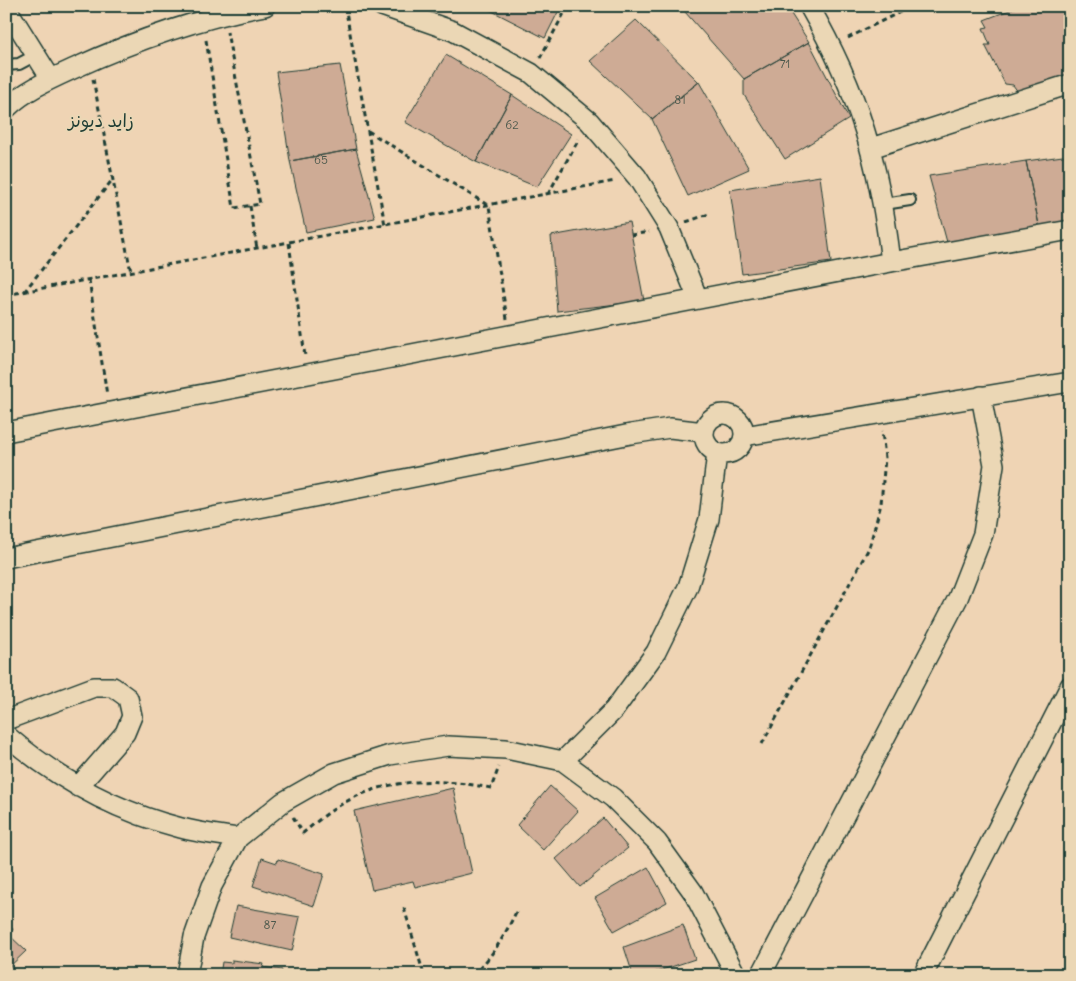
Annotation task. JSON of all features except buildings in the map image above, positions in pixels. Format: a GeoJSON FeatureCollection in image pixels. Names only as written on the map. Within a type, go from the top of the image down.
{"type":"FeatureCollection","features":[{"type":"Feature","properties":{"kind":"street"},"geometry":{"type":"LineString","coordinates":[[382,6],[453,31],[532,73],[589,120],[637,176],[669,228],[698,299]]}},
{"type":"Feature","properties":{"kind":"street"},"geometry":{"type":"LineString","coordinates":[[809,6],[832,46],[853,93],[871,148],[884,204],[891,262]]}},
{"type":"Feature","properties":{"kind":"street"},"geometry":{"type":"LineString","coordinates":[[6,7],[50,79]]}},
{"type":"Feature","properties":{"kind":"street"},"geometry":{"type":"LineString","coordinates":[[6,109],[17,98],[50,79],[149,37],[224,14],[260,7]]}},
{"type":"Feature","properties":{"kind":"street"},"geometry":{"type":"LineString","coordinates":[[871,148],[1070,84]]}},
{"type":"Feature","properties":{"kind":"street"},"geometry":{"type":"LineString","coordinates":[[6,432],[891,262],[1070,230]]}},
{"type":"Feature","properties":{"kind":"street"},"geometry":{"type":"LineString","coordinates":[[744,436],[1070,382]]}},
{"type":"Feature","properties":{"kind":"street"},"geometry":{"type":"LineString","coordinates":[[761,975],[958,598],[980,543],[994,465],[981,396]]}},
{"type":"Feature","properties":{"kind":"street"},"geometry":{"type":"LineString","coordinates":[[726,414],[736,418],[742,426],[744,436],[739,447],[729,454],[717,453],[710,448],[705,440],[704,432],[716,415],[726,414]]}},
{"type":"Feature","properties":{"kind":"street"},"geometry":{"type":"LineString","coordinates":[[6,558],[631,434],[670,428],[704,432]]}},
{"type":"Feature","properties":{"kind":"street"},"geometry":{"type":"LineString","coordinates":[[563,761],[614,710],[656,652],[688,587],[699,553],[709,519],[717,453]]}},
{"type":"Feature","properties":{"kind":"street"},"geometry":{"type":"LineString","coordinates":[[923,975],[1070,686]]}},
{"type":"Feature","properties":{"kind":"street"},"geometry":{"type":"LineString","coordinates":[[6,720],[94,688],[113,687],[128,698],[132,716],[124,733],[78,787]]}},
{"type":"Feature","properties":{"kind":"street"},"geometry":{"type":"LineString","coordinates":[[6,734],[34,759],[78,787],[128,812],[182,829],[238,838]]}},
{"type":"Feature","properties":{"kind":"street"},"geometry":{"type":"LineString","coordinates":[[187,975],[194,937],[212,886],[238,838],[283,802],[334,773],[390,755],[448,746],[506,749],[563,761],[613,798],[657,842],[693,892],[736,975]]}},
{"type":"Feature","properties":{"kind":"lane"},"geometry":{"type":"LineString","coordinates":[[6,65],[19,64],[36,55]]}},
{"type":"Feature","properties":{"kind":"lane"},"geometry":{"type":"LineString","coordinates":[[884,204],[910,200]]}},
{"type":"Feature","properties":{"kind":"path"},"geometry":{"type":"LineString","coordinates":[[346,6],[385,225]]}},
{"type":"Feature","properties":{"kind":"path"},"geometry":{"type":"LineString","coordinates":[[532,73],[568,6]]}},
{"type":"Feature","properties":{"kind":"path"},"geometry":{"type":"LineString","coordinates":[[832,46],[912,6]]}},
{"type":"Feature","properties":{"kind":"path"},"geometry":{"type":"LineString","coordinates":[[203,20],[234,208],[260,204],[224,14]]}},
{"type":"Feature","properties":{"kind":"path"},"geometry":{"type":"LineString","coordinates":[[89,62],[131,272]]}},
{"type":"Feature","properties":{"kind":"path"},"geometry":{"type":"LineString","coordinates":[[548,195],[589,120]]}},
{"type":"Feature","properties":{"kind":"path"},"geometry":{"type":"LineString","coordinates":[[368,131],[489,206],[509,335]]}},
{"type":"Feature","properties":{"kind":"path"},"geometry":{"type":"LineString","coordinates":[[6,295],[548,195],[637,176]]}},
{"type":"Feature","properties":{"kind":"path"},"geometry":{"type":"LineString","coordinates":[[24,292],[113,178]]}},
{"type":"Feature","properties":{"kind":"path"},"geometry":{"type":"LineString","coordinates":[[250,206],[257,249]]}},
{"type":"Feature","properties":{"kind":"path"},"geometry":{"type":"LineString","coordinates":[[289,243],[308,374]]}},
{"type":"Feature","properties":{"kind":"path"},"geometry":{"type":"LineString","coordinates":[[89,280],[110,412]]}},
{"type":"Feature","properties":{"kind":"path"},"geometry":{"type":"LineString","coordinates":[[762,744],[869,548],[882,504],[886,458],[880,413]]}},
{"type":"Feature","properties":{"kind":"path"},"geometry":{"type":"LineString","coordinates":[[283,802],[303,833],[335,808],[372,790],[411,781],[444,781],[491,788],[506,749]]}},
{"type":"Feature","properties":{"kind":"path"},"geometry":{"type":"LineString","coordinates":[[404,908],[424,975]]}},
{"type":"Feature","properties":{"kind":"path"},"geometry":{"type":"LineString","coordinates":[[473,975],[484,965],[503,939],[517,910]]}},
{"type":"Feature","properties":{"kind":"district","name":"زايد ديونز"},"geometry":{"type":"Point","coordinates":[101,121]}}]}
